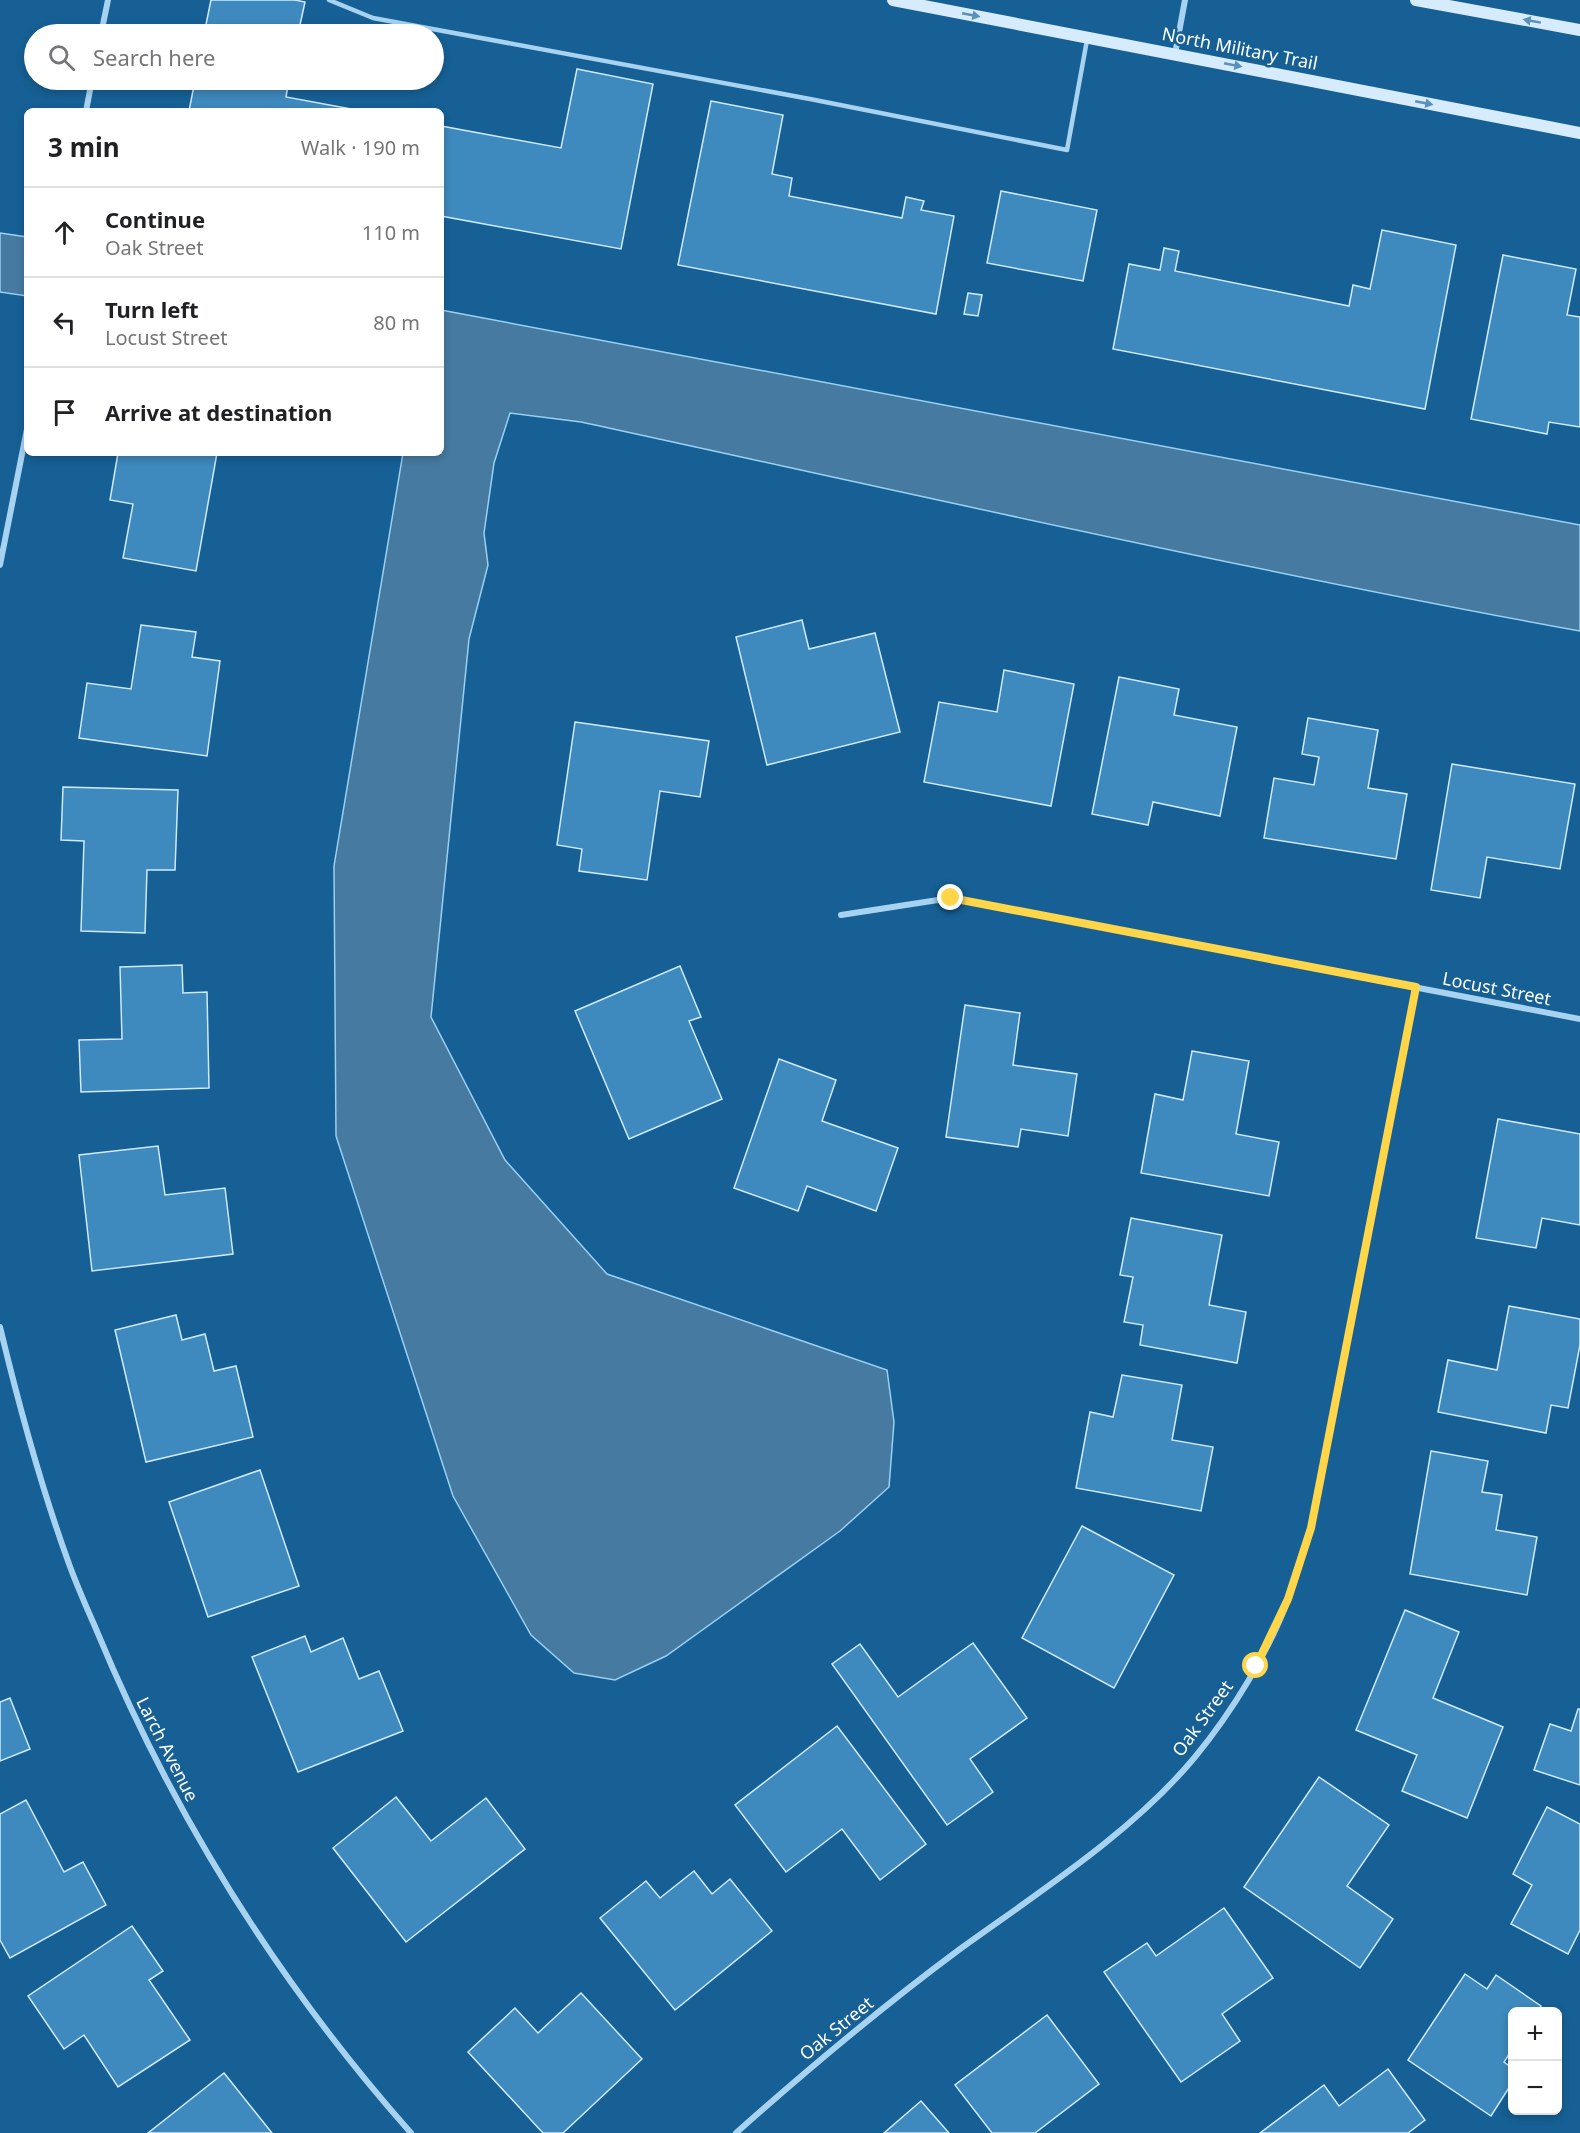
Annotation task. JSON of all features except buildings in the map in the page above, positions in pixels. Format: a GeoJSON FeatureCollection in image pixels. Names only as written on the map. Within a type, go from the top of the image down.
{"type":"FeatureCollection","features":[{"type":"Feature","properties":{"kind":"main road","name":"North Military Trail"},"geometry":{"type":"LineString","coordinates":[[892,0],[1580,133]]}},
{"type":"Feature","properties":{"kind":"main road"},"geometry":{"type":"LineString","coordinates":[[1416,0],[1580,30]]}},
{"type":"Feature","properties":{"kind":"street"},"geometry":{"type":"LineString","coordinates":[[103,24],[108,0]]}},
{"type":"Feature","properties":{"kind":"street"},"geometry":{"type":"LineString","coordinates":[[1175,54],[1185,0]]}},
{"type":"Feature","properties":{"kind":"street"},"geometry":{"type":"LineString","coordinates":[[87,108],[90,90]]}},
{"type":"Feature","properties":{"kind":"street"},"geometry":{"type":"LineString","coordinates":[[0,565],[24,444]]}},
{"type":"Feature","properties":{"kind":"street","name":"Locust Street"},"geometry":{"type":"LineString","coordinates":[[841,915],[951,898],[1580,1019]]}},
{"type":"Feature","properties":{"kind":"street","name":"Oak Street"},"geometry":{"type":"LineString","coordinates":[[736,2133],[781,2092],[930,1972],[1142,1812],[1194,1759],[1256,1666],[1288,1599],[1311,1528],[1416,987]]}},
{"type":"Feature","properties":{"kind":"street","name":"Larch Avenue"},"geometry":{"type":"LineString","coordinates":[[0,1327],[27,1437],[68,1562],[119,1684],[178,1802],[227,1887],[301,1996],[382,2100],[411,2133]]}},
{"type":"Feature","properties":{"kind":"lane"},"geometry":{"type":"LineString","coordinates":[[329,0],[373,18],[405,24]]}},
{"type":"Feature","properties":{"kind":"lane"},"geometry":{"type":"LineString","coordinates":[[444,31],[810,99],[1066,150],[1087,37]]}},
{"type":"Feature","properties":{"kind":"water"},"geometry":{"type":"Polygon","coordinates":[[[0,233],[24,237],[24,296],[0,292],[0,233]]]}},
{"type":"Feature","properties":{"kind":"water"},"geometry":{"type":"Polygon","coordinates":[[[444,311],[1580,525],[1580,631],[1204,557],[581,422],[510,413],[494,463],[484,533],[488,565],[469,639],[431,1017],[505,1160],[607,1274],[887,1370],[894,1422],[889,1487],[840,1531],[666,1656],[615,1680],[574,1673],[531,1635],[453,1496],[336,1136],[334,866],[402,456],[444,456],[444,311]]]}},
{"type":"Feature","properties":{"kind":"route"},"geometry":{"type":"LineString","coordinates":[[951,898],[1416,987],[1311,1528],[1288,1599],[1256,1666]]}}]}
